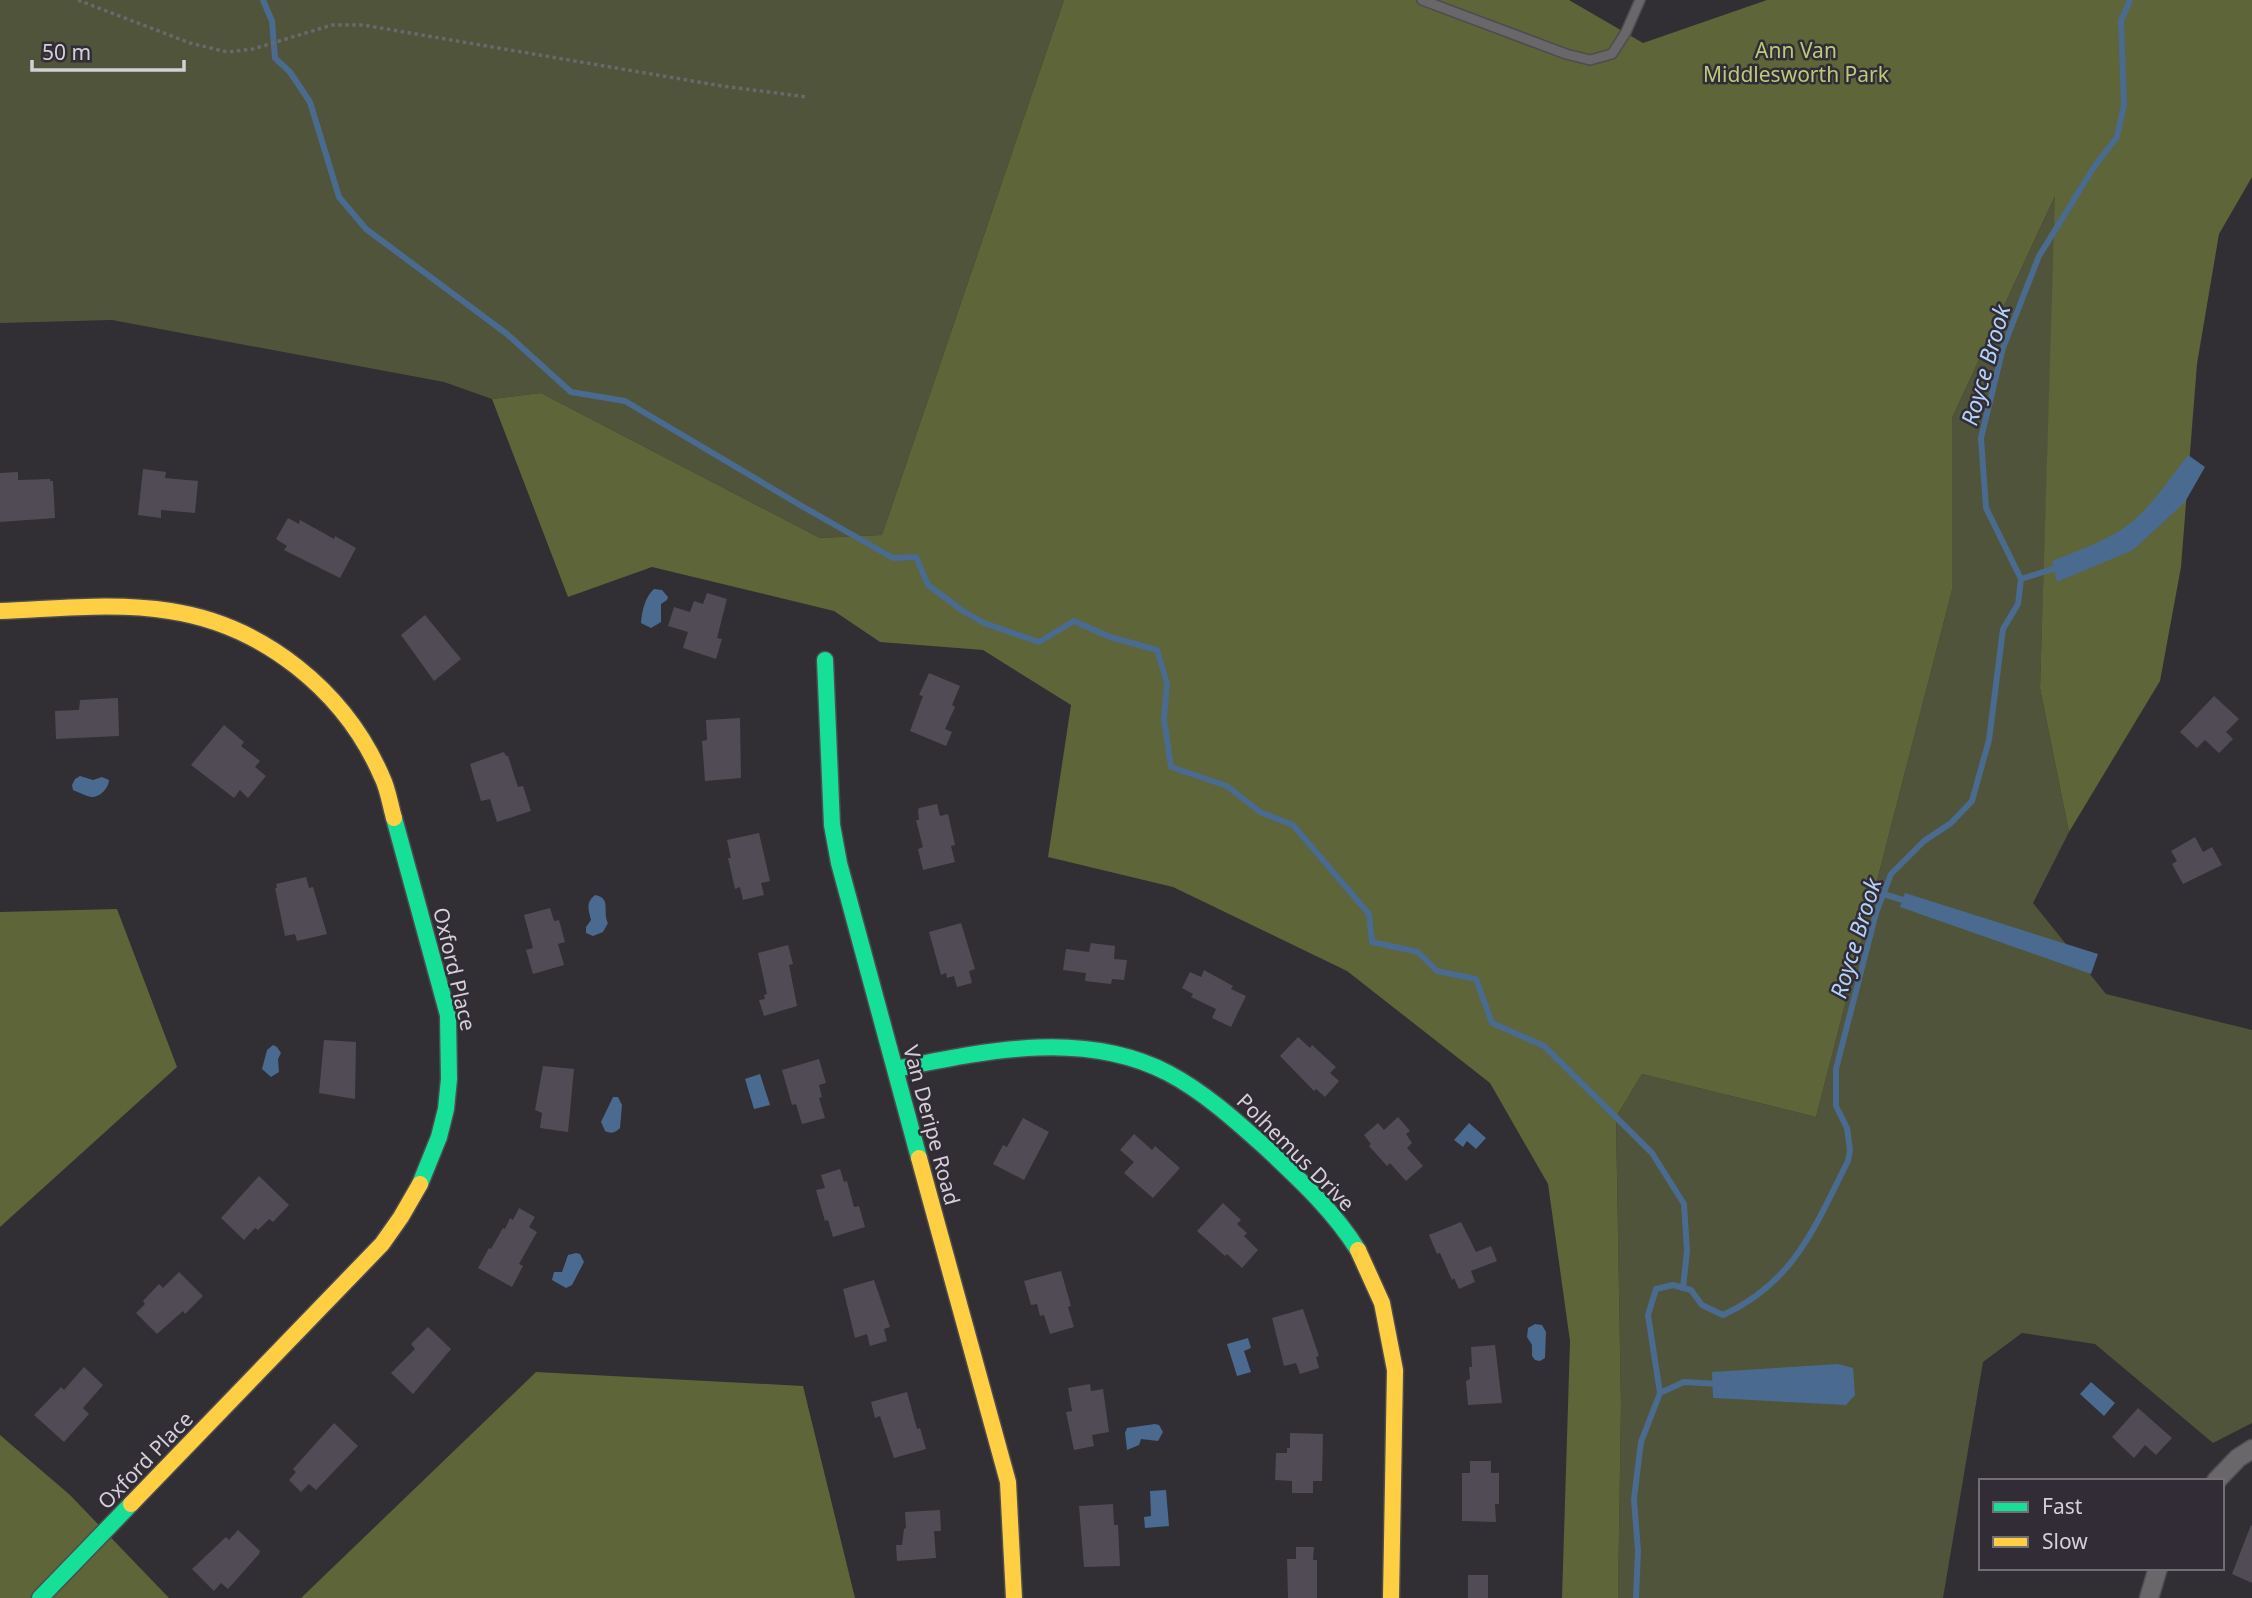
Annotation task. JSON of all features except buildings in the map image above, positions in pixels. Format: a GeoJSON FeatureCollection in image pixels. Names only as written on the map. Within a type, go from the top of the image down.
{"type":"FeatureCollection","features":[{"type":"Feature","properties":{"kind":"street","name":"Oxford Place"},"geometry":{"type":"LineString","coordinates":[[0,611],[133,607],[181,613],[209,620],[262,643],[310,677],[349,720],[383,778],[448,1015],[451,1044],[445,1118],[433,1161],[398,1224],[382,1244],[40,1598]]}},
{"type":"Feature","properties":{"kind":"street","name":"Van Deripe Road"},"geometry":{"type":"LineString","coordinates":[[825,660],[832,825],[839,863],[1008,1482],[1014,1598]]}},
{"type":"Feature","properties":{"kind":"street","name":"Polhemus Drive"},"geometry":{"type":"LineString","coordinates":[[895,1069],[1013,1049],[1047,1046],[1081,1048],[1150,1065],[1181,1079],[1209,1097],[1318,1196],[1351,1238],[1366,1264],[1381,1302],[1392,1342],[1395,1370],[1391,1598]]}},
{"type":"Feature","properties":{"kind":"street"},"geometry":{"type":"LineString","coordinates":[[2218,1479],[2238,1458],[2252,1449]]}},
{"type":"Feature","properties":{"kind":"street"},"geometry":{"type":"LineString","coordinates":[[2149,1598],[2157,1570]]}},
{"type":"Feature","properties":{"kind":"lane"},"geometry":{"type":"LineString","coordinates":[[1422,0],[1566,54],[1590,60],[1612,54],[1626,32],[1640,0]]}},
{"type":"Feature","properties":{"kind":"path"},"geometry":{"type":"LineString","coordinates":[[78,0],[190,43],[227,52],[253,49],[332,24],[363,25],[722,86],[807,97]]}},
{"type":"Feature","properties":{"kind":"green space"},"geometry":{"type":"Polygon","coordinates":[[[0,0],[1064,0],[882,535],[820,538],[541,393],[492,399],[444,382],[112,320],[0,323],[0,0]]]}},
{"type":"Feature","properties":{"kind":"green space","name":"Ann Van Middlesworth Park"},"geometry":{"type":"Polygon","coordinates":[[[1064,0],[1569,0],[1643,43],[1767,0],[2252,0],[2252,177],[2219,234],[2197,364],[2181,567],[2160,681],[2069,832],[2040,688],[2055,196],[1952,418],[1952,590],[1816,1117],[1642,1074],[1616,1117],[1621,1406],[1618,1598],[1562,1598],[1570,1341],[1548,1184],[1490,1083],[1347,971],[1173,887],[1048,857],[1071,705],[983,650],[880,642],[834,611],[652,567],[568,597],[492,399],[541,393],[820,538],[882,535],[1064,0]]]}},
{"type":"Feature","properties":{"kind":"green space"},"geometry":{"type":"Polygon","coordinates":[[[2056,194],[2040,688],[2069,832],[2033,903],[2106,994],[2252,1030],[2252,1423],[2213,1443],[2095,1344],[2022,1333],[1983,1362],[1943,1598],[1618,1598],[1621,1406],[1616,1117],[1642,1074],[1816,1117],[1952,590],[1952,418],[2056,194]]]}},
{"type":"Feature","properties":{"kind":"green space"},"geometry":{"type":"Polygon","coordinates":[[[117,909],[177,1067],[0,1227],[0,912],[117,909]]]}},
{"type":"Feature","properties":{"kind":"green space"},"geometry":{"type":"Polygon","coordinates":[[[536,1372],[803,1386],[855,1598],[301,1598],[536,1372]]]}},
{"type":"Feature","properties":{"kind":"green space"},"geometry":{"type":"Polygon","coordinates":[[[0,1435],[70,1495],[169,1598],[0,1598],[0,1435]]]}},
{"type":"Feature","properties":{"kind":"water"},"geometry":{"type":"Polygon","coordinates":[[[2188,455],[2205,467],[2185,502],[2133,550],[2057,582],[2052,561],[2117,532],[2135,519],[2188,455]]]}},
{"type":"Feature","properties":{"kind":"water"},"geometry":{"type":"Polygon","coordinates":[[[654,589],[662,590],[668,597],[661,604],[661,622],[651,628],[641,623],[644,604],[654,589]]]}},
{"type":"Feature","properties":{"kind":"water"},"geometry":{"type":"Polygon","coordinates":[[[80,776],[93,780],[102,777],[109,780],[109,783],[101,793],[90,797],[73,790],[75,779],[80,776]]]}},
{"type":"Feature","properties":{"kind":"water"},"geometry":{"type":"Polygon","coordinates":[[[1905,893],[2098,954],[2091,974],[1900,907],[1905,893]]]}},
{"type":"Feature","properties":{"kind":"water"},"geometry":{"type":"Polygon","coordinates":[[[595,895],[605,902],[608,923],[603,932],[593,936],[586,933],[586,927],[591,920],[589,904],[595,895]]]}},
{"type":"Feature","properties":{"kind":"water"},"geometry":{"type":"Polygon","coordinates":[[[273,1045],[281,1053],[278,1059],[279,1072],[271,1077],[262,1069],[267,1050],[273,1045]]]}},
{"type":"Feature","properties":{"kind":"water"},"geometry":{"type":"Polygon","coordinates":[[[760,1074],[770,1105],[754,1109],[745,1079],[760,1074]]]}},
{"type":"Feature","properties":{"kind":"water"},"geometry":{"type":"Polygon","coordinates":[[[613,1097],[618,1097],[622,1105],[620,1128],[611,1133],[605,1131],[601,1122],[613,1097]]]}},
{"type":"Feature","properties":{"kind":"water"},"geometry":{"type":"Polygon","coordinates":[[[1469,1123],[1486,1138],[1476,1149],[1467,1141],[1463,1147],[1454,1140],[1469,1123]]]}},
{"type":"Feature","properties":{"kind":"water"},"geometry":{"type":"Polygon","coordinates":[[[580,1254],[584,1262],[572,1285],[566,1288],[552,1280],[554,1272],[562,1272],[568,1255],[580,1254]]]}},
{"type":"Feature","properties":{"kind":"water"},"geometry":{"type":"Polygon","coordinates":[[[1535,1324],[1542,1325],[1546,1332],[1545,1358],[1540,1361],[1532,1356],[1532,1345],[1527,1337],[1528,1328],[1535,1324]]]}},
{"type":"Feature","properties":{"kind":"water"},"geometry":{"type":"Polygon","coordinates":[[[1248,1338],[1251,1348],[1244,1351],[1251,1372],[1237,1376],[1227,1344],[1248,1338]]]}},
{"type":"Feature","properties":{"kind":"water"},"geometry":{"type":"Polygon","coordinates":[[[1838,1364],[1853,1368],[1855,1395],[1846,1405],[1713,1398],[1712,1372],[1838,1364]]]}},
{"type":"Feature","properties":{"kind":"water"},"geometry":{"type":"Polygon","coordinates":[[[2091,1382],[2115,1403],[2104,1416],[2080,1394],[2091,1382]]]}},
{"type":"Feature","properties":{"kind":"water"},"geometry":{"type":"Polygon","coordinates":[[[1159,1425],[1163,1432],[1158,1441],[1141,1439],[1139,1445],[1127,1450],[1127,1428],[1159,1425]]]}},
{"type":"Feature","properties":{"kind":"water"},"geometry":{"type":"Polygon","coordinates":[[[1166,1490],[1169,1526],[1145,1528],[1144,1517],[1151,1516],[1150,1491],[1166,1490]]]}},
{"type":"Feature","properties":{"kind":"waterway"},"geometry":{"type":"LineString","coordinates":[[263,0],[272,21],[275,58],[290,72],[310,102],[339,197],[366,229],[507,334],[571,392],[625,401],[893,558],[916,557],[928,585],[984,623],[1039,642],[1074,621],[1110,637],[1157,650],[1167,683],[1164,719],[1171,767],[1227,786],[1260,812],[1293,825],[1369,914],[1372,942],[1418,952],[1437,971],[1476,979],[1492,1023],[1544,1046],[1652,1153],[1684,1204],[1687,1251],[1683,1288]]}},
{"type":"Feature","properties":{"kind":"waterway","name":"Royce Brook"},"geometry":{"type":"LineString","coordinates":[[1636,1598],[1638,1551],[1634,1499],[1641,1442],[1660,1393],[1648,1315],[1656,1289],[1673,1285],[1691,1290],[1702,1305],[1723,1315],[1748,1302],[1768,1286],[1785,1269],[1813,1230],[1848,1161],[1850,1150],[1847,1128],[1836,1106],[1836,1069],[1876,913],[1891,874],[1924,841],[1951,823],[1972,801],[1989,740],[2003,629],[2018,604],[2021,579],[1986,508],[1981,438],[2003,348],[2039,256],[2094,167],[2117,137],[2124,105],[2121,21],[2130,0]]}},
{"type":"Feature","properties":{"kind":"waterway"},"geometry":{"type":"LineString","coordinates":[[2021,579],[2059,567]]}},
{"type":"Feature","properties":{"kind":"waterway"},"geometry":{"type":"LineString","coordinates":[[1883,894],[1910,902]]}},
{"type":"Feature","properties":{"kind":"waterway"},"geometry":{"type":"LineString","coordinates":[[1660,1393],[1684,1382],[1719,1384]]}},
{"type":"Feature","properties":{"kind":"traffic: fast"},"geometry":{"type":"LineString","coordinates":[[825,660],[832,825],[839,863],[919,1158]]}},
{"type":"Feature","properties":{"kind":"traffic: fast"},"geometry":{"type":"LineString","coordinates":[[394,818],[448,1015],[449,1079],[446,1109],[439,1137],[420,1184]]}},
{"type":"Feature","properties":{"kind":"traffic: fast"},"geometry":{"type":"LineString","coordinates":[[896,1069],[964,1056],[1034,1048],[1102,1051],[1136,1059],[1168,1073],[1231,1117],[1315,1196],[1358,1250]]}},
{"type":"Feature","properties":{"kind":"traffic: fast"},"geometry":{"type":"LineString","coordinates":[[40,1598],[131,1504]]}},
{"type":"Feature","properties":{"kind":"traffic: slow"},"geometry":{"type":"LineString","coordinates":[[0,611],[149,608],[204,619],[237,631],[268,647],[297,667],[323,690],[346,717],[366,746],[382,777],[394,818]]}},
{"type":"Feature","properties":{"kind":"traffic: slow"},"geometry":{"type":"LineString","coordinates":[[919,1158],[1008,1482],[1014,1598]]}},
{"type":"Feature","properties":{"kind":"traffic: slow"},"geometry":{"type":"LineString","coordinates":[[131,1504],[382,1244],[420,1184]]}},
{"type":"Feature","properties":{"kind":"traffic: slow"},"geometry":{"type":"LineString","coordinates":[[1358,1250],[1382,1303],[1395,1370],[1391,1598]]}}]}
